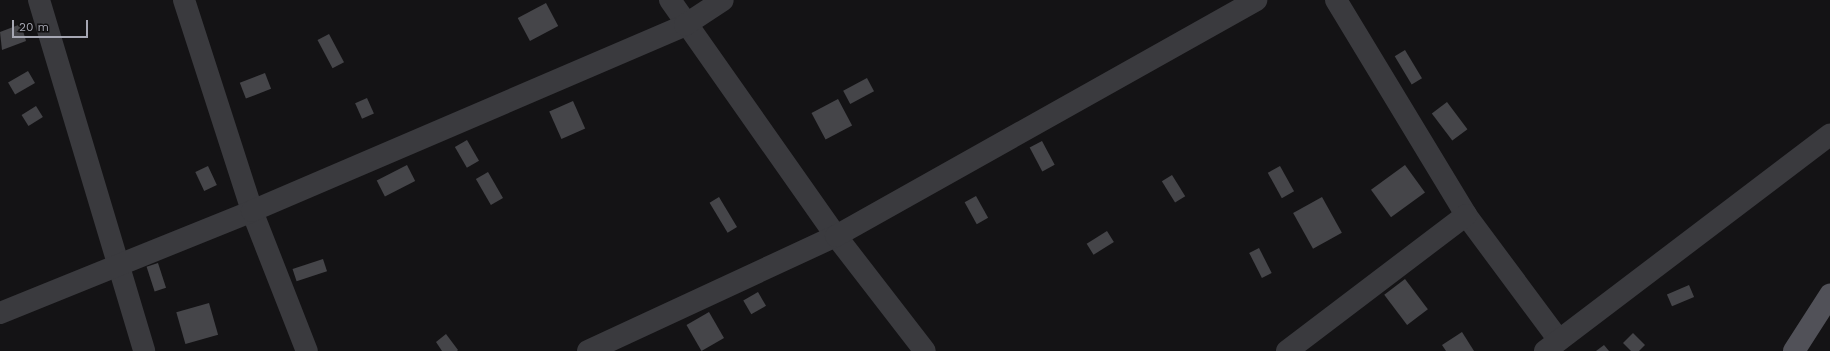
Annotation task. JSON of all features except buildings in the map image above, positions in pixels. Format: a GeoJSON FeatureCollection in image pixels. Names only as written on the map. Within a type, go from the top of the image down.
{"type":"FeatureCollection","features":[{"type":"Feature","properties":{"kind":"main road"},"geometry":{"type":"LineString","coordinates":[[1794,351],[1830,295]]}},
{"type":"Feature","properties":{"kind":"street"},"geometry":{"type":"LineString","coordinates":[[39,0],[144,351]]}},
{"type":"Feature","properties":{"kind":"street"},"geometry":{"type":"LineString","coordinates":[[184,0],[252,211],[307,351]]}},
{"type":"Feature","properties":{"kind":"street"},"geometry":{"type":"LineString","coordinates":[[670,0],[685,24],[836,236],[925,351]]}},
{"type":"Feature","properties":{"kind":"street"},"geometry":{"type":"LineString","coordinates":[[0,313],[118,268],[685,24],[723,0]]}},
{"type":"Feature","properties":{"kind":"street"},"geometry":{"type":"LineString","coordinates":[[588,351],[836,236],[1256,0]]}},
{"type":"Feature","properties":{"kind":"street"},"geometry":{"type":"LineString","coordinates":[[1336,0],[1466,215],[1552,346],[1830,135]]}},
{"type":"Feature","properties":{"kind":"street"},"geometry":{"type":"LineString","coordinates":[[1288,351],[1466,215]]}}]}
